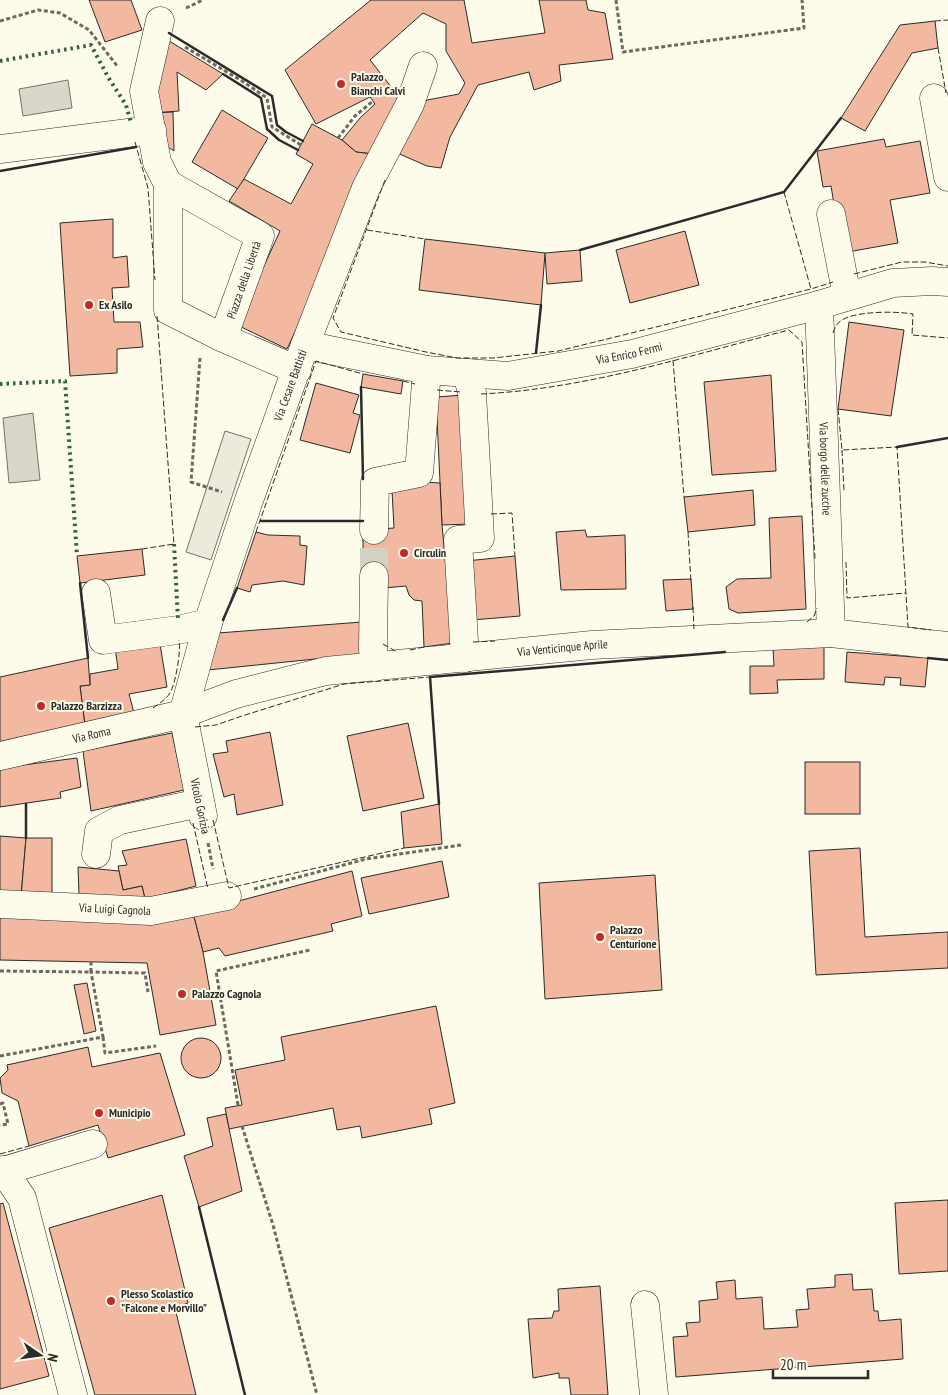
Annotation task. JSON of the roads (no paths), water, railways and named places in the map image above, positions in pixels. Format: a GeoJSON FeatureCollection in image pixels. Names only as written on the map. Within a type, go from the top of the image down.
{"type":"FeatureCollection","features":[{"type":"Feature","properties":{"kind":"street"},"geometry":{"type":"LineString","coordinates":[[158,27],[144,91],[157,162],[168,184],[168,310],[213,333],[301,358]]}},
{"type":"Feature","properties":{"kind":"street","name":"Via Cesare Battisti"},"geometry":{"type":"LineString","coordinates":[[183,714],[208,623],[249,500],[301,358],[366,188],[410,104],[423,66]]}},
{"type":"Feature","properties":{"kind":"street"},"geometry":{"type":"LineString","coordinates":[[934,98],[948,177]]}},
{"type":"Feature","properties":{"kind":"street"},"geometry":{"type":"LineString","coordinates":[[0,150],[152,130]]}},
{"type":"Feature","properties":{"kind":"street","name":"Piazza della Libertà"},"geometry":{"type":"LineString","coordinates":[[168,184],[260,236],[213,333]]}},
{"type":"Feature","properties":{"kind":"street"},"geometry":{"type":"LineString","coordinates":[[830,214],[847,296]]}},
{"type":"Feature","properties":{"kind":"street","name":"Via Enrico Fermi"},"geometry":{"type":"LineString","coordinates":[[301,358],[508,376],[632,354],[893,283],[948,282]]}},
{"type":"Feature","properties":{"kind":"street","name":"Via borgo delle zucche"},"geometry":{"type":"LineString","coordinates":[[819,304],[831,633]]}},
{"type":"Feature","properties":{"kind":"street"},"geometry":{"type":"LineString","coordinates":[[374,530],[375,482],[419,473],[427,370]]}},
{"type":"Feature","properties":{"kind":"street"},"geometry":{"type":"LineString","coordinates":[[465,658],[458,540],[480,538],[472,393],[467,373]]}},
{"type":"Feature","properties":{"kind":"street"},"geometry":{"type":"LineString","coordinates":[[374,576],[373,649],[375,666]]}},
{"type":"Feature","properties":{"kind":"street"},"geometry":{"type":"LineString","coordinates":[[96,593],[103,640],[178,630],[208,623]]}},
{"type":"Feature","properties":{"kind":"street","name":"Via Venticinque Aprile"},"geometry":{"type":"LineString","coordinates":[[183,714],[236,694],[326,671],[592,645],[831,633],[948,646]]}},
{"type":"Feature","properties":{"kind":"street","name":"Via Roma"},"geometry":{"type":"LineString","coordinates":[[0,756],[183,714]]}},
{"type":"Feature","properties":{"kind":"street","name":"Vicolo Gorizia"},"geometry":{"type":"LineString","coordinates":[[96,854],[99,831],[120,820],[201,810],[183,714]]}},
{"type":"Feature","properties":{"kind":"street","name":"Via Luigi Cagnola"},"geometry":{"type":"LineString","coordinates":[[0,904],[151,911],[223,897]]}},
{"type":"Feature","properties":{"kind":"street"},"geometry":{"type":"LineString","coordinates":[[73,1395],[22,1198],[2,1171],[93,1144]]}},
{"type":"Feature","properties":{"kind":"street"},"geometry":{"type":"LineString","coordinates":[[646,1305],[654,1395]]}},
{"type":"Feature","properties":{"kind":"tunnel"},"geometry":{"type":"LineString","coordinates":[[374,530],[374,576]]}},
{"type":"Feature","properties":{"kind":"place","name":"Palazzo Bianchi Calvi"},"geometry":{"type":"Point","coordinates":[341,84]}},
{"type":"Feature","properties":{"kind":"place","name":"Ex Asilo"},"geometry":{"type":"Point","coordinates":[89,305]}},
{"type":"Feature","properties":{"kind":"place","name":"Circulin"},"geometry":{"type":"Point","coordinates":[404,553]}},
{"type":"Feature","properties":{"kind":"place","name":"Palazzo Barzizza"},"geometry":{"type":"Point","coordinates":[41,706]}},
{"type":"Feature","properties":{"kind":"place","name":"Palazzo Centurione"},"geometry":{"type":"Point","coordinates":[600,937]}},
{"type":"Feature","properties":{"kind":"place","name":"Palazzo Cagnola"},"geometry":{"type":"Point","coordinates":[182,994]}},
{"type":"Feature","properties":{"kind":"place","name":"Municipio"},"geometry":{"type":"Point","coordinates":[99,1113]}},
{"type":"Feature","properties":{"kind":"place","name":"Plesso Scolastico \"Falcone e Morvillo\""},"geometry":{"type":"Point","coordinates":[111,1301]}}]}
